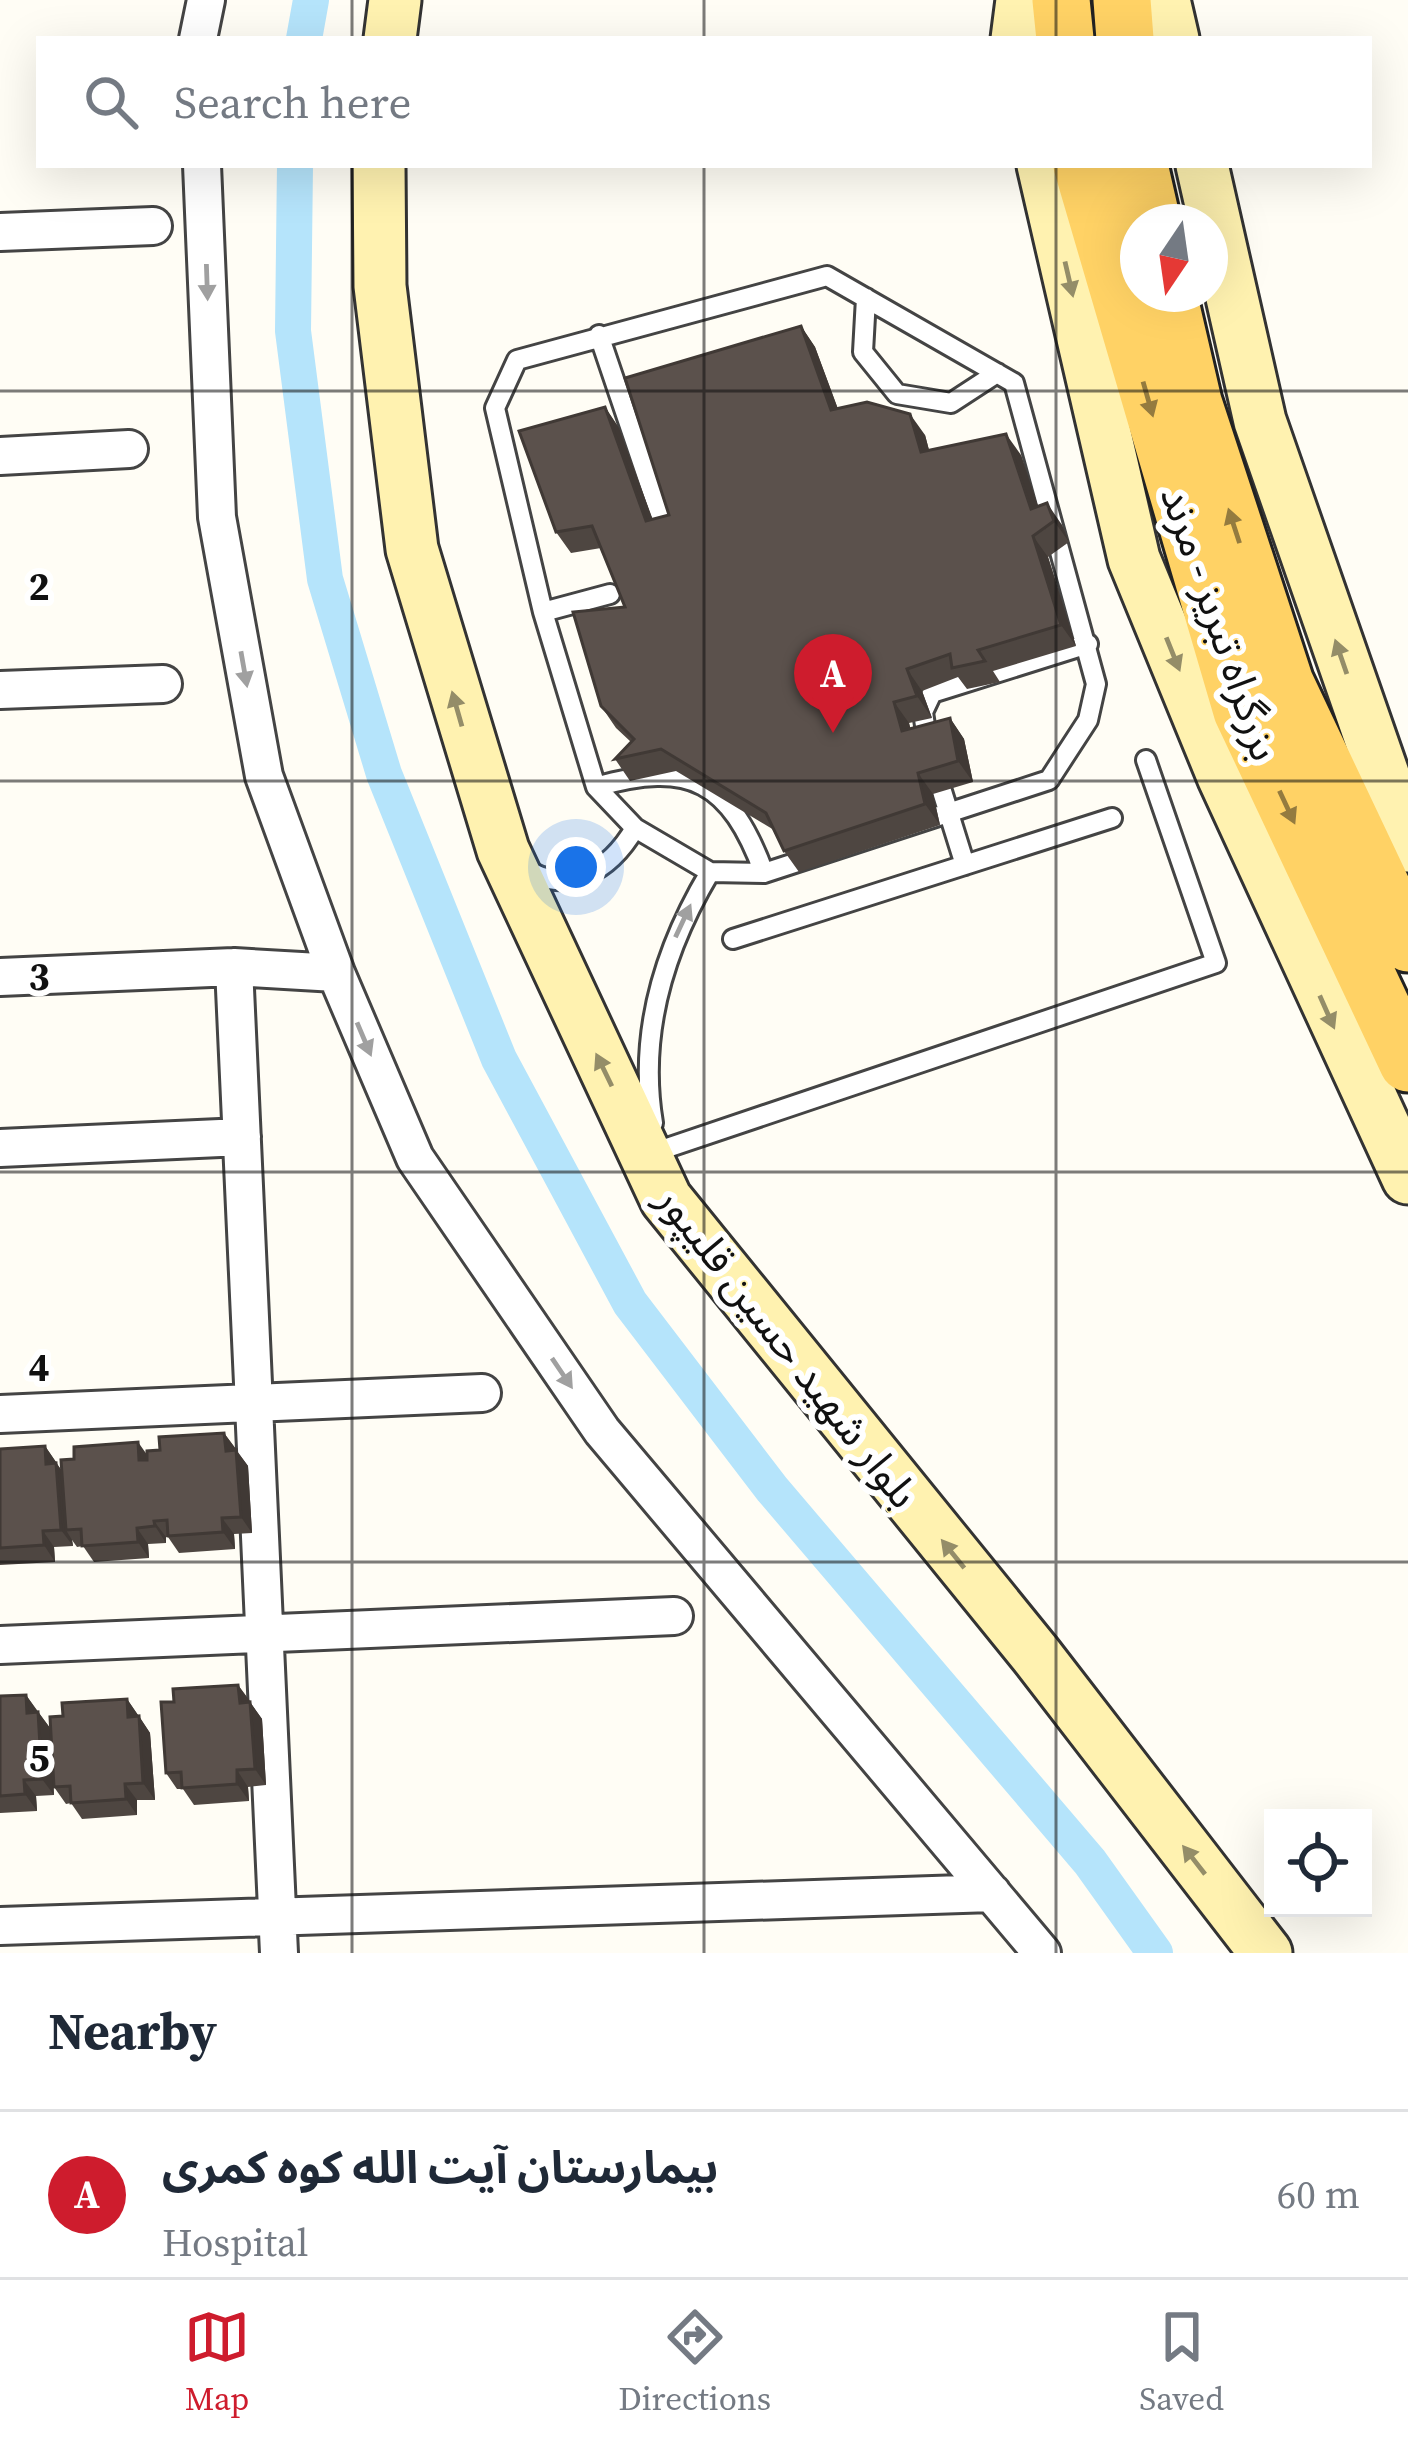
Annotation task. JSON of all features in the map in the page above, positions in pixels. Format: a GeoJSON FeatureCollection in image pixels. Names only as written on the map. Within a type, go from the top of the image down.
{"type":"FeatureCollection","features":[{"type":"Feature","properties":{"kind":"main road"},"geometry":{"type":"LineString","coordinates":[[1061,0],[1065,36]]}},
{"type":"Feature","properties":{"kind":"main road"},"geometry":{"type":"LineString","coordinates":[[1122,0],[1124,36]]}},
{"type":"Feature","properties":{"kind":"main road","name":"بزرگراه تبریز - مرند"},"geometry":{"type":"LineString","coordinates":[[1083,168],[1242,710],[1408,1063]]}},
{"type":"Feature","properties":{"kind":"main road"},"geometry":{"type":"LineString","coordinates":[[1140,168],[1148,204]]}},
{"type":"Feature","properties":{"kind":"main road"},"geometry":{"type":"LineString","coordinates":[[1172,312],[1193,403],[1285,683],[1408,943]]}},
{"type":"Feature","properties":{"kind":"street"},"geometry":{"type":"LineString","coordinates":[[199,36],[206,0]]}},
{"type":"Feature","properties":{"kind":"street"},"geometry":{"type":"LineString","coordinates":[[390,36],[395,0]]}},
{"type":"Feature","properties":{"kind":"street"},"geometry":{"type":"LineString","coordinates":[[1017,36],[1022,0]]}},
{"type":"Feature","properties":{"kind":"street"},"geometry":{"type":"LineString","coordinates":[[1164,0],[1172,36]]}},
{"type":"Feature","properties":{"kind":"street"},"geometry":{"type":"LineString","coordinates":[[202,168],[217,517],[264,776],[336,974],[415,1158],[602,1431],[1042,1953]]}},
{"type":"Feature","properties":{"kind":"street","name":"بلوار شهید حسین قلیپور"},"geometry":{"type":"LineString","coordinates":[[380,168],[380,286],[412,549],[502,850],[662,1175],[1266,1953]]}},
{"type":"Feature","properties":{"kind":"street"},"geometry":{"type":"LineString","coordinates":[[1044,168],[1134,559],[1251,839],[1408,1178]]}},
{"type":"Feature","properties":{"kind":"street"},"geometry":{"type":"LineString","coordinates":[[1203,168],[1260,422],[1408,846]]}},
{"type":"Feature","properties":{"kind":"street"},"geometry":{"type":"LineString","coordinates":[[0,232],[153,226]]}},
{"type":"Feature","properties":{"kind":"street"},"geometry":{"type":"LineString","coordinates":[[0,456],[129,449]]}},
{"type":"Feature","properties":{"kind":"street"},"geometry":{"type":"LineString","coordinates":[[0,690],[163,684]]}},
{"type":"Feature","properties":{"kind":"street"},"geometry":{"type":"LineString","coordinates":[[0,977],[234,967],[336,974]]}},
{"type":"Feature","properties":{"kind":"street"},"geometry":{"type":"LineString","coordinates":[[234,967],[279,1953]]}},
{"type":"Feature","properties":{"kind":"street"},"geometry":{"type":"LineString","coordinates":[[0,1148],[242,1137]]}},
{"type":"Feature","properties":{"kind":"street"},"geometry":{"type":"LineString","coordinates":[[0,1414],[482,1393]]}},
{"type":"Feature","properties":{"kind":"street"},"geometry":{"type":"LineString","coordinates":[[0,1645],[674,1616]]}},
{"type":"Feature","properties":{"kind":"street"},"geometry":{"type":"LineString","coordinates":[[0,1926],[992,1893]]}},
{"type":"Feature","properties":{"kind":"lane"},"geometry":{"type":"LineString","coordinates":[[827,276],[866,298],[1014,383],[1088,644],[1096,684],[1088,720],[1049,780],[764,874],[710,872],[635,828],[596,787],[544,612],[496,408],[517,360],[599,335],[827,276]]}},
{"type":"Feature","properties":{"kind":"lane"},"geometry":{"type":"LineString","coordinates":[[866,298],[863,352],[897,394],[951,403],[997,373]]}},
{"type":"Feature","properties":{"kind":"lane"},"geometry":{"type":"LineString","coordinates":[[599,335],[658,512]]}},
{"type":"Feature","properties":{"kind":"lane"},"geometry":{"type":"LineString","coordinates":[[544,612],[610,595]]}},
{"type":"Feature","properties":{"kind":"lane"},"geometry":{"type":"LineString","coordinates":[[965,865],[926,737],[923,712],[932,694],[1088,644]]}},
{"type":"Feature","properties":{"kind":"lane"},"geometry":{"type":"LineString","coordinates":[[710,872],[679,929],[654,1007],[650,1104],[662,1175],[1216,963],[1146,760]]}},
{"type":"Feature","properties":{"kind":"lane"},"geometry":{"type":"LineString","coordinates":[[596,787],[649,772],[704,785],[745,821],[764,874]]}},
{"type":"Feature","properties":{"kind":"lane"},"geometry":{"type":"LineString","coordinates":[[733,939],[1112,818]]}},
{"type":"Feature","properties":{"kind":"lane"},"geometry":{"type":"LineString","coordinates":[[502,850],[527,872],[559,880],[575,878],[591,875],[618,856],[635,828]]}},
{"type":"Feature","properties":{"kind":"building"},"geometry":{"type":"Polygon","coordinates":[[[801,326],[831,410],[867,402],[910,414],[921,452],[1006,434],[1031,509],[1047,503],[1054,521],[1033,536],[1061,625],[978,650],[985,661],[952,668],[950,654],[907,669],[917,696],[894,702],[902,731],[950,718],[958,761],[918,773],[925,804],[784,851],[766,813],[661,749],[615,759],[634,739],[601,706],[573,612],[625,607],[592,526],[556,532],[519,431],[605,407],[646,521],[669,515],[625,378],[801,326]]]}},
{"type":"Feature","properties":{"kind":"building"},"geometry":{"type":"Polygon","coordinates":[[[224,1433],[226,1451],[236,1450],[241,1517],[222,1518],[223,1532],[168,1536],[167,1520],[154,1521],[155,1526],[137,1528],[138,1542],[82,1546],[81,1529],[66,1530],[61,1460],[74,1459],[74,1447],[138,1442],[139,1460],[147,1460],[147,1451],[160,1450],[159,1437],[224,1433]]]}},
{"type":"Feature","properties":{"kind":"building"},"geometry":{"type":"Polygon","coordinates":[[[45,1446],[46,1464],[56,1463],[61,1530],[43,1531],[44,1545],[0,1548],[0,1449],[45,1446]]]}},
{"type":"Feature","properties":{"kind":"building"},"geometry":{"type":"Polygon","coordinates":[[[238,1685],[240,1703],[250,1702],[255,1769],[237,1770],[237,1784],[182,1788],[181,1772],[166,1773],[161,1702],[174,1702],[173,1689],[238,1685]]]}},
{"type":"Feature","properties":{"kind":"building"},"geometry":{"type":"Polygon","coordinates":[[[26,1695],[27,1713],[38,1712],[42,1779],[24,1780],[25,1794],[0,1796],[0,1696],[26,1695]]]}},
{"type":"Feature","properties":{"kind":"building"},"geometry":{"type":"Polygon","coordinates":[[[127,1699],[128,1717],[139,1716],[143,1783],[125,1784],[126,1799],[71,1803],[70,1786],[54,1787],[50,1717],[63,1716],[62,1703],[127,1699]]]}},
{"type":"Feature","properties":{"kind":"waterway"},"geometry":{"type":"LineString","coordinates":[[305,36],[311,0]]}},
{"type":"Feature","properties":{"kind":"waterway"},"geometry":{"type":"LineString","coordinates":[[295,168],[293,331],[325,579],[384,774],[499,1059],[630,1303],[772,1489],[1090,1862],[1155,1953]]}},
{"type":"Feature","properties":{"kind":"place","name":"بیمارستان آیت الله کوه کمری"},"geometry":{"type":"Point","coordinates":[833,733]}}]}
